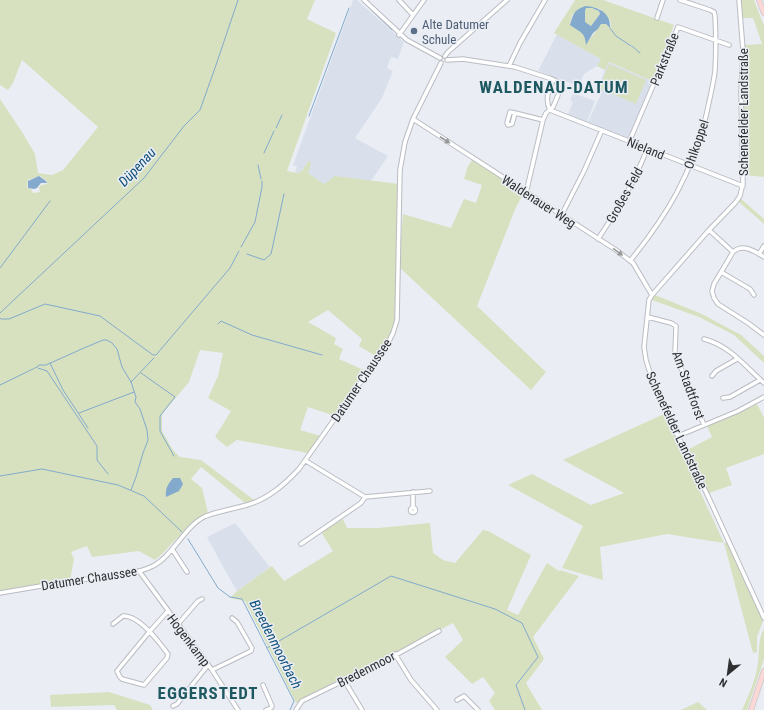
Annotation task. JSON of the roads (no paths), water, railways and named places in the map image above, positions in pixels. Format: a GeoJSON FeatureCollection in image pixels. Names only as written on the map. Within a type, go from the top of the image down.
{"type":"FeatureCollection","features":[{"type":"Feature","properties":{"kind":"main road"},"geometry":{"type":"LineString","coordinates":[[759,0],[764,13]]}},
{"type":"Feature","properties":{"kind":"main road"},"geometry":{"type":"LineString","coordinates":[[751,710],[764,672]]}},
{"type":"Feature","properties":{"kind":"street"},"geometry":{"type":"LineString","coordinates":[[364,0],[399,35],[412,44],[440,58],[463,59],[509,66],[535,72],[550,78],[554,82],[560,83],[561,88],[553,107],[546,113],[543,120],[526,193]]}},
{"type":"Feature","properties":{"kind":"street"},"geometry":{"type":"LineString","coordinates":[[398,0],[413,15]]}},
{"type":"Feature","properties":{"kind":"street"},"geometry":{"type":"LineString","coordinates":[[399,35],[424,0]]}},
{"type":"Feature","properties":{"kind":"street"},"geometry":{"type":"LineString","coordinates":[[440,58],[440,62],[445,63],[448,52],[507,0]]}},
{"type":"Feature","properties":{"kind":"street"},"geometry":{"type":"LineString","coordinates":[[509,66],[520,43],[545,0]]}},
{"type":"Feature","properties":{"kind":"street","name":"Parkstraße"},"geometry":{"type":"LineString","coordinates":[[657,18],[663,0]]}},
{"type":"Feature","properties":{"kind":"street","name":"Ohlkoppel"},"geometry":{"type":"LineString","coordinates":[[630,261],[669,207],[680,189],[699,142],[709,104],[715,72],[716,40],[714,12],[680,0]]}},
{"type":"Feature","properties":{"kind":"street","name":"Schenefelder Landstraße"},"geometry":{"type":"LineString","coordinates":[[739,0],[743,50],[741,92],[742,186],[739,199],[709,230],[652,295],[649,300],[644,347],[646,360],[666,413],[707,494],[764,618]]}},
{"type":"Feature","properties":{"kind":"street","name":"Parkstraße"},"geometry":{"type":"LineString","coordinates":[[629,142],[676,28],[679,27],[729,45]]}},
{"type":"Feature","properties":{"kind":"street","name":"Datumer Chaussee"},"geometry":{"type":"LineString","coordinates":[[0,593],[139,571],[157,563],[172,549],[195,523],[205,516],[249,504],[264,498],[284,484],[299,470],[383,350],[393,333],[397,320],[400,170],[406,137],[413,119],[441,63]]}},
{"type":"Feature","properties":{"kind":"street"},"geometry":{"type":"LineString","coordinates":[[550,110],[547,98],[554,82]]}},
{"type":"Feature","properties":{"kind":"street","name":"Nieland"},"geometry":{"type":"LineString","coordinates":[[550,110],[742,186]]}},
{"type":"Feature","properties":{"kind":"street"},"geometry":{"type":"LineString","coordinates":[[515,113],[543,120]]}},
{"type":"Feature","properties":{"kind":"street","name":"Waldenauer Weg"},"geometry":{"type":"LineString","coordinates":[[413,119],[633,263],[652,295]]}},
{"type":"Feature","properties":{"kind":"street"},"geometry":{"type":"LineString","coordinates":[[561,216],[584,171],[602,130]]}},
{"type":"Feature","properties":{"kind":"street","name":"Großes Feld"},"geometry":{"type":"LineString","coordinates":[[598,239],[625,197],[647,149]]}},
{"type":"Feature","properties":{"kind":"street"},"geometry":{"type":"LineString","coordinates":[[709,230],[733,252]]}},
{"type":"Feature","properties":{"kind":"street"},"geometry":{"type":"LineString","coordinates":[[759,254],[764,246]]}},
{"type":"Feature","properties":{"kind":"street"},"geometry":{"type":"LineString","coordinates":[[764,256],[745,247],[736,250],[733,252],[713,287],[715,302],[764,335]]}},
{"type":"Feature","properties":{"kind":"street"},"geometry":{"type":"LineString","coordinates":[[721,272],[750,289],[754,295]]}},
{"type":"Feature","properties":{"kind":"street","name":"Am Stadtforst"},"geometry":{"type":"LineString","coordinates":[[648,316],[676,326],[675,353],[704,425]]}},
{"type":"Feature","properties":{"kind":"street"},"geometry":{"type":"LineString","coordinates":[[704,339],[724,347],[764,383]]}},
{"type":"Feature","properties":{"kind":"street"},"geometry":{"type":"LineString","coordinates":[[712,376],[716,371],[737,358]]}},
{"type":"Feature","properties":{"kind":"street"},"geometry":{"type":"LineString","coordinates":[[723,398],[730,397],[760,380]]}},
{"type":"Feature","properties":{"kind":"street"},"geometry":{"type":"LineString","coordinates":[[678,436],[738,411],[764,397]]}},
{"type":"Feature","properties":{"kind":"street"},"geometry":{"type":"LineString","coordinates":[[306,461],[361,496],[365,497],[430,491]]}},
{"type":"Feature","properties":{"kind":"street"},"geometry":{"type":"LineString","coordinates":[[413,492],[413,507]]}},
{"type":"Feature","properties":{"kind":"street"},"geometry":{"type":"LineString","coordinates":[[301,544],[361,504],[365,497]]}},
{"type":"Feature","properties":{"kind":"street"},"geometry":{"type":"LineString","coordinates":[[172,549],[188,572]]}},
{"type":"Feature","properties":{"kind":"street","name":"Hogenkamp"},"geometry":{"type":"LineString","coordinates":[[139,571],[208,664],[238,710]]}},
{"type":"Feature","properties":{"kind":"street"},"geometry":{"type":"LineString","coordinates":[[178,624],[198,601],[202,599]]}},
{"type":"Feature","properties":{"kind":"street"},"geometry":{"type":"LineString","coordinates":[[113,624],[120,617],[126,615],[146,627],[150,631],[168,654],[167,658],[144,685],[120,678],[117,671],[118,668],[150,631],[168,611]]}},
{"type":"Feature","properties":{"kind":"street"},"geometry":{"type":"LineString","coordinates":[[212,670],[251,651],[252,648],[248,641],[237,622],[232,618]]}},
{"type":"Feature","properties":{"kind":"street","name":"Bredenmoor"},"geometry":{"type":"LineString","coordinates":[[296,710],[302,700],[439,631]]}},
{"type":"Feature","properties":{"kind":"street"},"geometry":{"type":"LineString","coordinates":[[395,654],[411,680],[437,710]]}},
{"type":"Feature","properties":{"kind":"street"},"geometry":{"type":"LineString","coordinates":[[173,706],[177,704],[208,664]]}},
{"type":"Feature","properties":{"kind":"street"},"geometry":{"type":"LineString","coordinates":[[344,680],[362,710]]}},
{"type":"Feature","properties":{"kind":"street"},"geometry":{"type":"LineString","coordinates":[[262,685],[272,706],[266,710]]}},
{"type":"Feature","properties":{"kind":"street"},"geometry":{"type":"LineString","coordinates":[[457,700],[464,696],[478,710]]}},
{"type":"Feature","properties":{"kind":"water"},"geometry":{"type":"Polygon","coordinates":[[[585,6],[599,9],[606,15],[610,23],[610,28],[606,24],[601,24],[593,33],[586,45],[583,34],[570,25],[574,13],[578,9],[585,6]],[[586,8],[585,11],[585,22],[591,26],[600,14],[599,11],[592,8],[586,8]]]}},
{"type":"Feature","properties":{"kind":"water"},"geometry":{"type":"Polygon","coordinates":[[[39,176],[47,183],[41,183],[34,189],[28,188],[28,181],[39,176]]]}},
{"type":"Feature","properties":{"kind":"water"},"geometry":{"type":"Polygon","coordinates":[[[173,478],[180,478],[183,484],[179,491],[166,497],[167,487],[173,478]]]}},
{"type":"Feature","properties":{"kind":"waterway","name":"Düpenau"},"geometry":{"type":"LineString","coordinates":[[0,313],[144,178],[184,126],[200,110],[238,0]]}},
{"type":"Feature","properties":{"kind":"waterway"},"geometry":{"type":"LineString","coordinates":[[363,2],[392,30]]}},
{"type":"Feature","properties":{"kind":"waterway"},"geometry":{"type":"LineString","coordinates":[[309,116],[349,8]]}},
{"type":"Feature","properties":{"kind":"waterway"},"geometry":{"type":"LineString","coordinates":[[610,28],[616,36],[631,46]]}},
{"type":"Feature","properties":{"kind":"waterway"},"geometry":{"type":"LineString","coordinates":[[632,46],[640,53]]}},
{"type":"Feature","properties":{"kind":"waterway"},"geometry":{"type":"LineString","coordinates":[[276,128],[282,115]]}},
{"type":"Feature","properties":{"kind":"waterway"},"geometry":{"type":"LineString","coordinates":[[264,153],[274,131]]}},
{"type":"Feature","properties":{"kind":"waterway"},"geometry":{"type":"LineString","coordinates":[[648,151],[663,157]]}},
{"type":"Feature","properties":{"kind":"waterway"},"geometry":{"type":"LineString","coordinates":[[667,158],[677,162]]}},
{"type":"Feature","properties":{"kind":"waterway"},"geometry":{"type":"LineString","coordinates":[[681,164],[687,166]]}},
{"type":"Feature","properties":{"kind":"waterway"},"geometry":{"type":"LineString","coordinates":[[258,165],[261,179]]}},
{"type":"Feature","properties":{"kind":"waterway"},"geometry":{"type":"LineString","coordinates":[[241,247],[255,222],[262,181]]}},
{"type":"Feature","properties":{"kind":"waterway"},"geometry":{"type":"LineString","coordinates":[[247,254],[264,260],[271,254],[284,194]]}},
{"type":"Feature","properties":{"kind":"waterway"},"geometry":{"type":"LineString","coordinates":[[0,268],[50,201]]}},
{"type":"Feature","properties":{"kind":"waterway"},"geometry":{"type":"LineString","coordinates":[[0,318],[9,319],[45,304],[100,316],[153,355],[156,355],[230,268],[239,251]]}},
{"type":"Feature","properties":{"kind":"waterway"},"geometry":{"type":"LineString","coordinates":[[218,324],[221,321],[252,335],[322,355]]}},
{"type":"Feature","properties":{"kind":"waterway"},"geometry":{"type":"LineString","coordinates":[[0,385],[39,365],[46,365],[103,340],[107,340],[112,343],[117,349],[122,367],[131,382]]}},
{"type":"Feature","properties":{"kind":"waterway"},"geometry":{"type":"LineString","coordinates":[[131,490],[148,440],[147,430],[140,409],[135,402],[136,397],[131,382],[154,358]]}},
{"type":"Feature","properties":{"kind":"waterway"},"geometry":{"type":"LineString","coordinates":[[50,363],[63,390],[88,428]]}},
{"type":"Feature","properties":{"kind":"waterway"},"geometry":{"type":"LineString","coordinates":[[38,368],[47,371],[97,446],[97,460],[108,474]]}},
{"type":"Feature","properties":{"kind":"waterway"},"geometry":{"type":"LineString","coordinates":[[141,373],[175,397],[160,416],[160,431],[174,456]]}},
{"type":"Feature","properties":{"kind":"waterway"},"geometry":{"type":"LineString","coordinates":[[79,413],[134,392]]}},
{"type":"Feature","properties":{"kind":"waterway","name":"Breedenmoorbach"},"geometry":{"type":"LineString","coordinates":[[0,476],[42,469],[118,485],[144,496],[182,532]]}},
{"type":"Feature","properties":{"kind":"waterway","name":"Breedenmoorbach"},"geometry":{"type":"LineString","coordinates":[[188,539],[218,588],[230,597],[242,599],[294,701],[290,710]]}},
{"type":"Feature","properties":{"kind":"waterway"},"geometry":{"type":"LineString","coordinates":[[267,648],[391,576],[495,609],[522,623],[538,657],[516,685],[525,710]]}},
{"type":"Feature","properties":{"kind":"place","name":"Alte Datumer Schule"},"geometry":{"type":"Point","coordinates":[414,31]}},
{"type":"Feature","properties":{"kind":"district","name":"WALDENAU-DATUM"},"geometry":{"type":"Point","coordinates":[554,87]}},
{"type":"Feature","properties":{"kind":"district","name":"EGGERSTEDT"},"geometry":{"type":"Point","coordinates":[208,693]}}]}
